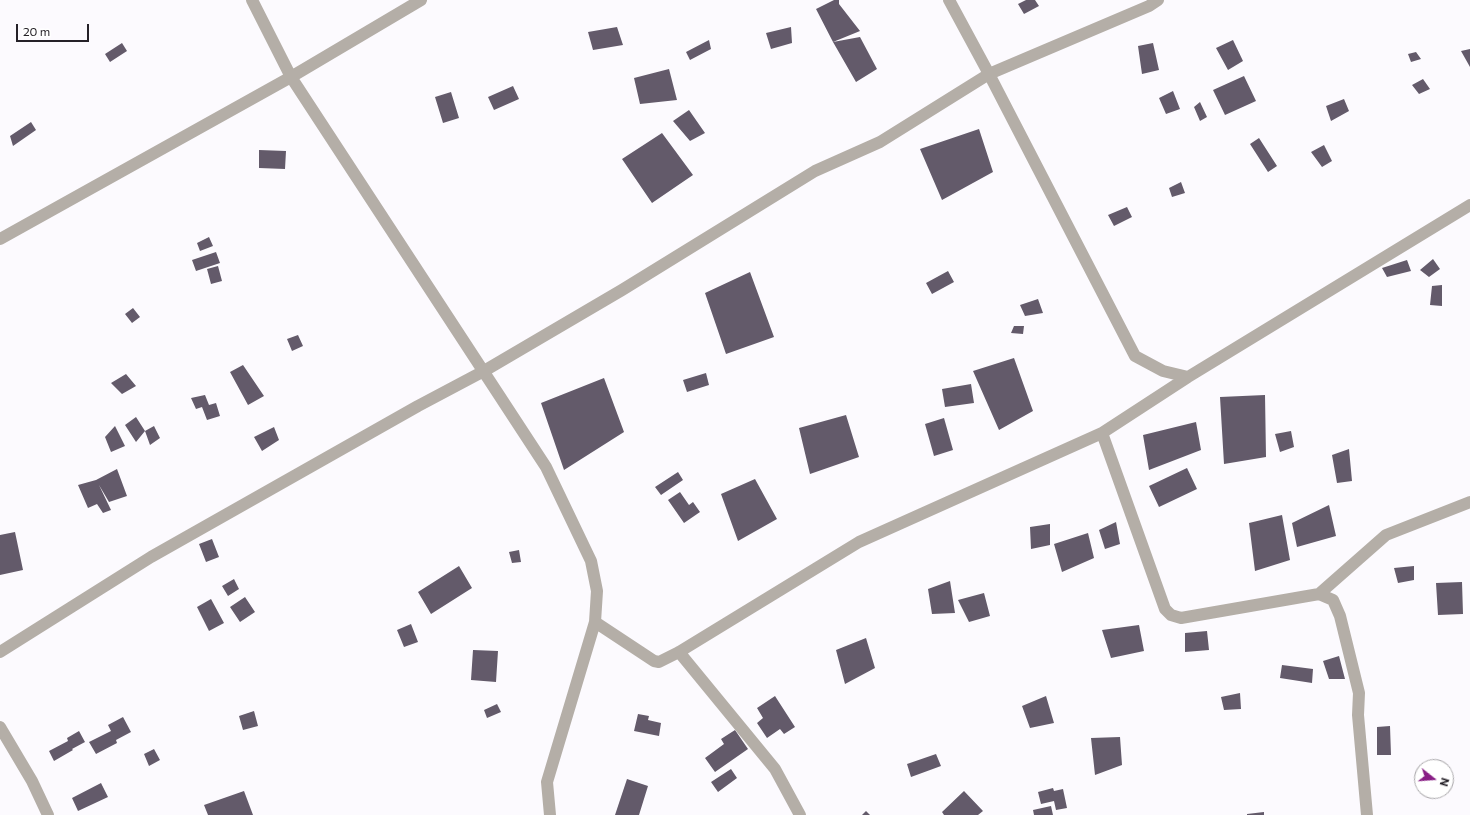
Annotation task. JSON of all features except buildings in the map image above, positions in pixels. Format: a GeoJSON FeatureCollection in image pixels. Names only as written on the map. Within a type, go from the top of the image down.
{"type":"FeatureCollection","features":[{"type":"Feature","properties":{"kind":"street"},"geometry":{"type":"LineString","coordinates":[[252,0],[291,77],[546,467],[591,561],[597,591],[595,622],[547,782],[550,815]]}},
{"type":"Feature","properties":{"kind":"street"},"geometry":{"type":"LineString","coordinates":[[0,239],[291,77],[420,0]]}},
{"type":"Feature","properties":{"kind":"street"},"geometry":{"type":"LineString","coordinates":[[948,0],[989,74],[1135,356],[1163,371],[1188,377]]}},
{"type":"Feature","properties":{"kind":"street"},"geometry":{"type":"LineString","coordinates":[[0,652],[151,557],[418,406],[484,371],[622,290],[815,171],[880,142],[989,74],[1149,6],[1158,0]]}},
{"type":"Feature","properties":{"kind":"street"},"geometry":{"type":"LineString","coordinates":[[595,622],[654,661],[659,662],[679,652],[859,542],[1102,433],[1188,377],[1470,205]]}},
{"type":"Feature","properties":{"kind":"street"},"geometry":{"type":"LineString","coordinates":[[1102,433],[1165,609],[1171,615],[1181,618],[1319,594],[1386,535],[1470,502]]}},
{"type":"Feature","properties":{"kind":"street"},"geometry":{"type":"LineString","coordinates":[[1319,594],[1333,600],[1340,616],[1359,693],[1358,715],[1367,815]]}},
{"type":"Feature","properties":{"kind":"street"},"geometry":{"type":"LineString","coordinates":[[679,652],[775,769],[800,815]]}},
{"type":"Feature","properties":{"kind":"street"},"geometry":{"type":"LineString","coordinates":[[0,727],[32,780],[48,815]]}}]}
